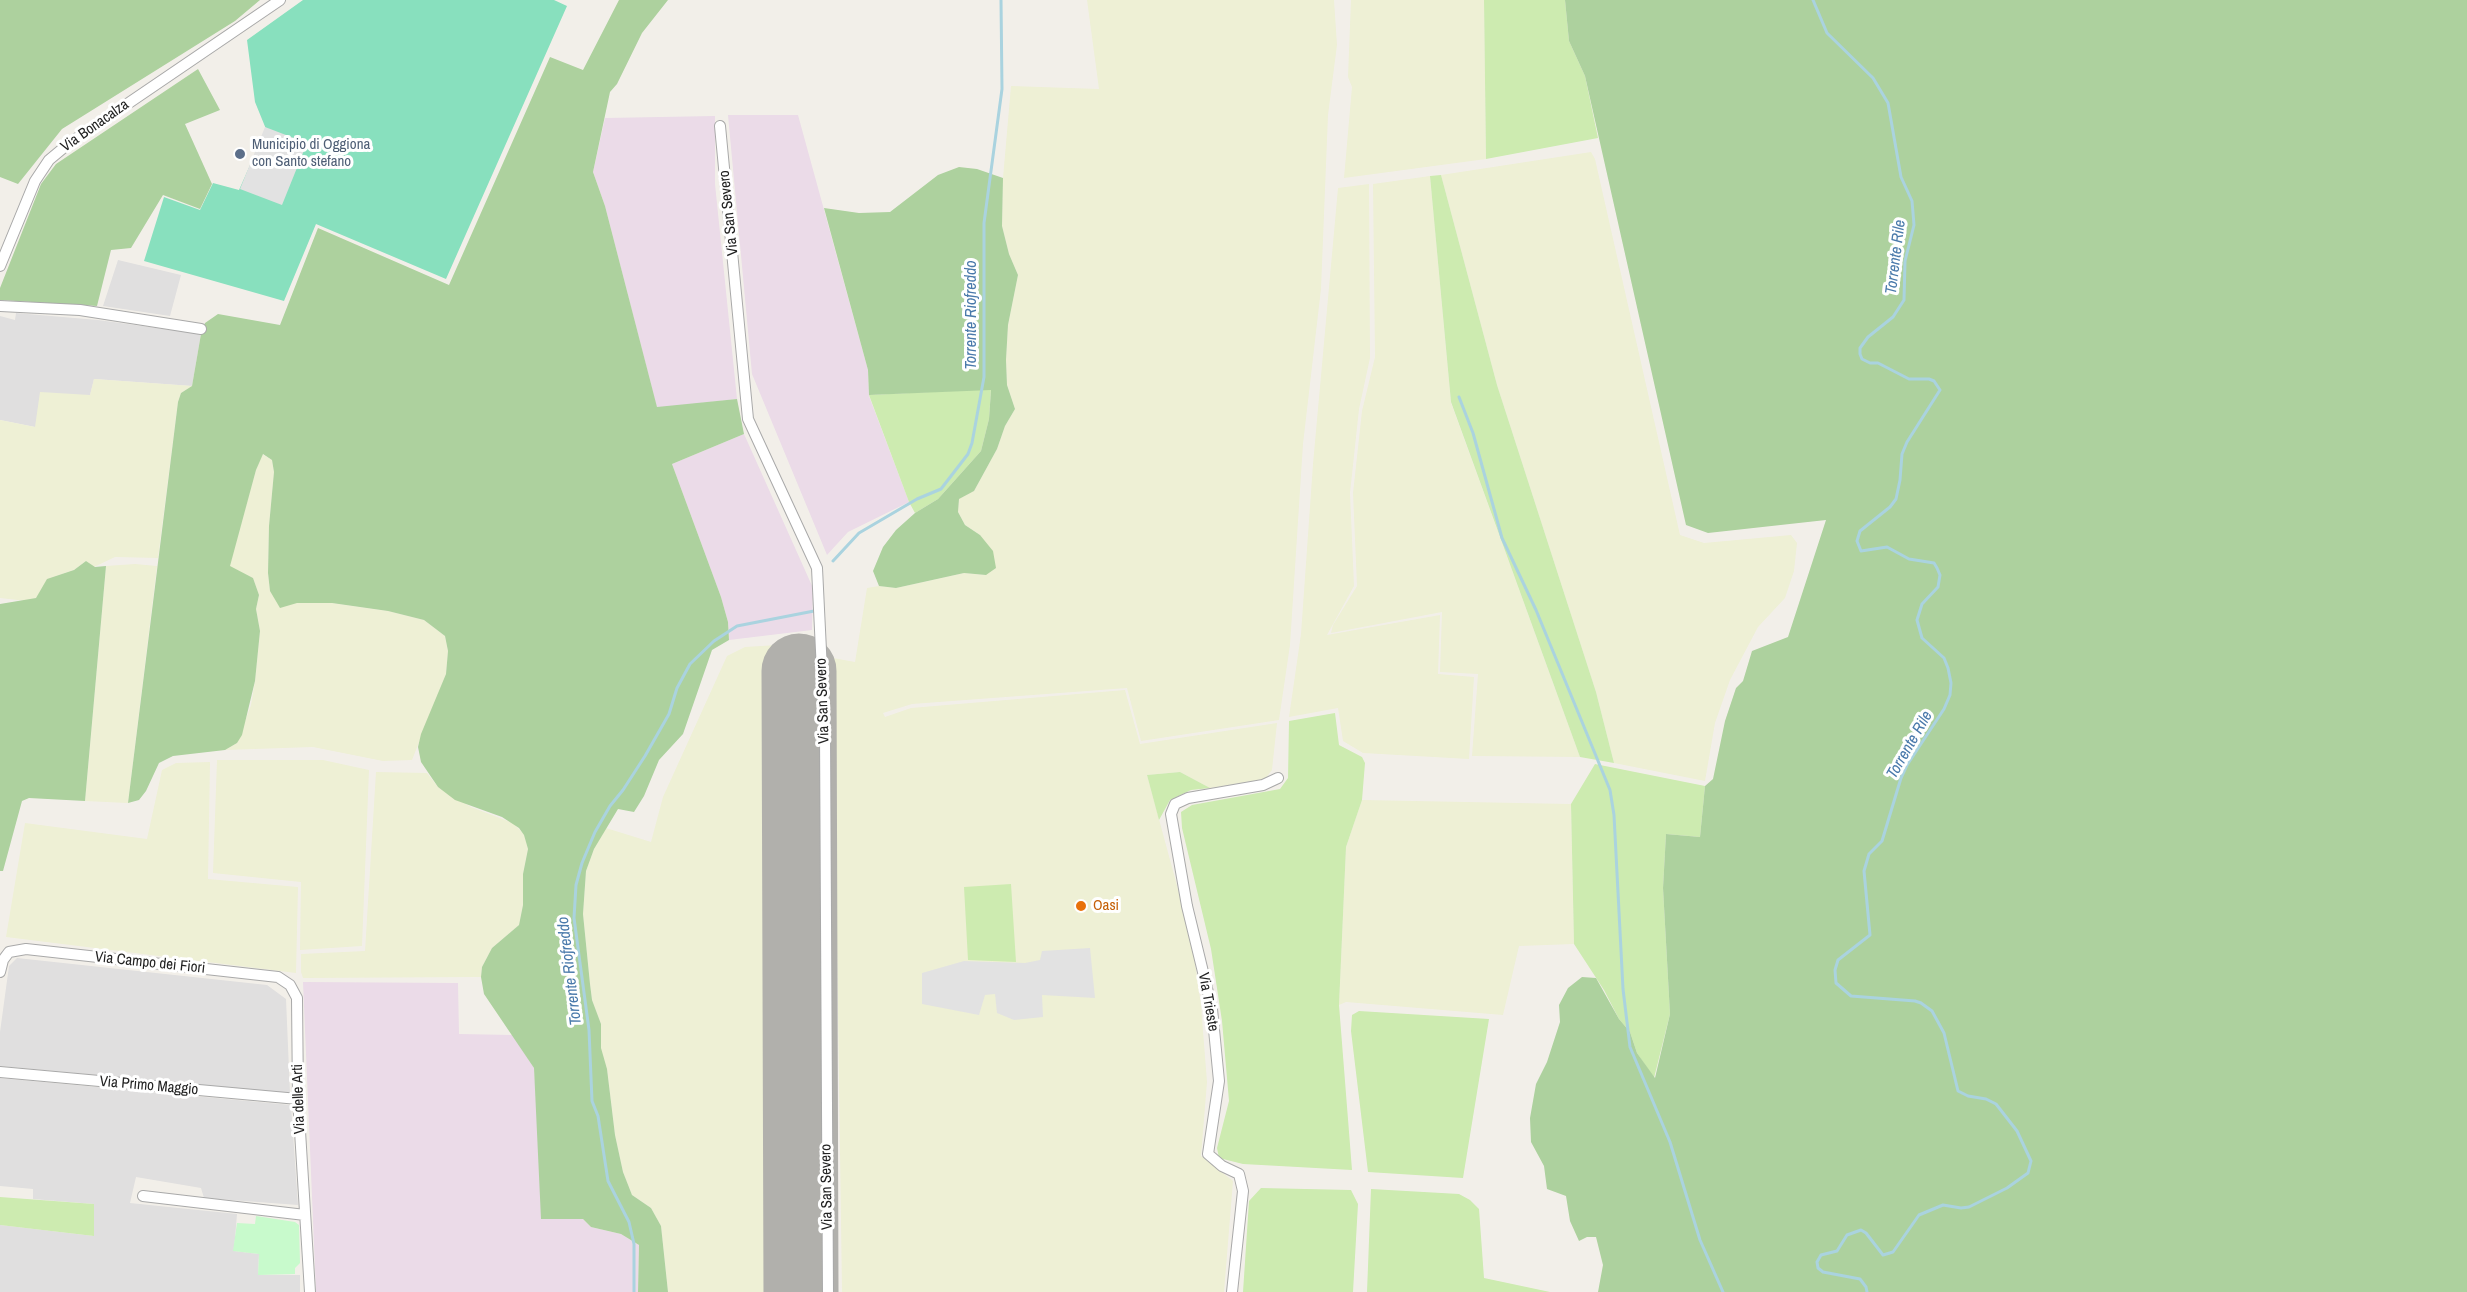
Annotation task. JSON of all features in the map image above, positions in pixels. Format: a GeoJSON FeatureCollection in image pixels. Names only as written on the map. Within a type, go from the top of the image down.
{"type":"FeatureCollection","features":[{"type":"Feature","properties":{"kind":"street","name":"Via Bonacalza"},"geometry":{"type":"LineString","coordinates":[[0,266],[35,181],[49,160],[86,132],[280,0]]}},
{"type":"Feature","properties":{"kind":"street","name":"Via San Severo"},"geometry":{"type":"LineString","coordinates":[[720,126],[748,419],[817,568],[825,733],[828,1292]]}},
{"type":"Feature","properties":{"kind":"street"},"geometry":{"type":"LineString","coordinates":[[0,306],[80,310],[201,329]]}},
{"type":"Feature","properties":{"kind":"street","name":"Via Trieste"},"geometry":{"type":"LineString","coordinates":[[1232,1292],[1243,1191],[1239,1174],[1222,1166],[1208,1154],[1219,1081],[1212,1010],[1187,906],[1171,814],[1175,804],[1188,798],[1263,785],[1278,778]]}},
{"type":"Feature","properties":{"kind":"street","name":"Via Campo dei Fiori"},"geometry":{"type":"LineString","coordinates":[[0,972],[3,960],[9,952],[26,949],[278,977],[290,985]]}},
{"type":"Feature","properties":{"kind":"street","name":"Via delle Arti"},"geometry":{"type":"LineString","coordinates":[[290,985],[297,998],[298,1099],[310,1292]]}},
{"type":"Feature","properties":{"kind":"street","name":"Via Primo Maggio"},"geometry":{"type":"LineString","coordinates":[[0,1072],[298,1099]]}},
{"type":"Feature","properties":{"kind":"street"},"geometry":{"type":"LineString","coordinates":[[143,1196],[305,1215]]}},
{"type":"Feature","properties":{"kind":"shaded area"},"geometry":{"type":"Polygon","coordinates":[[[728,115],[798,115],[868,370],[869,396],[909,502],[848,532],[827,555],[752,374],[728,115]]]}},
{"type":"Feature","properties":{"kind":"shaded area"},"geometry":{"type":"Polygon","coordinates":[[[715,116],[715,184],[737,399],[657,408],[605,206],[593,172],[605,118],[715,116]]]}},
{"type":"Feature","properties":{"kind":"shaded area"},"geometry":{"type":"Polygon","coordinates":[[[265,127],[307,143],[282,205],[240,189],[265,127]]]}},
{"type":"Feature","properties":{"kind":"shaded area"},"geometry":{"type":"Polygon","coordinates":[[[118,260],[181,275],[170,316],[103,306],[118,260]]]}},
{"type":"Feature","properties":{"kind":"shaded area"},"geometry":{"type":"Polygon","coordinates":[[[16,313],[98,320],[201,334],[192,386],[94,379],[90,395],[35,427],[0,420],[0,316],[15,320],[16,313]]]}},
{"type":"Feature","properties":{"kind":"shaded area"},"geometry":{"type":"Polygon","coordinates":[[[744,434],[813,588],[812,630],[729,640],[728,622],[721,597],[672,464],[744,434]]]}},
{"type":"Feature","properties":{"kind":"shaded area"},"geometry":{"type":"Polygon","coordinates":[[[1090,948],[1095,998],[1042,995],[1043,1017],[1014,1020],[997,1013],[995,994],[985,995],[979,1015],[922,1004],[922,973],[964,961],[1025,963],[1040,960],[1042,951],[1090,948]]]}},
{"type":"Feature","properties":{"kind":"shaded area"},"geometry":{"type":"Polygon","coordinates":[[[17,958],[267,985],[286,999],[290,1093],[0,1066],[0,1032],[9,966],[17,958]]]}},
{"type":"Feature","properties":{"kind":"shaded area"},"geometry":{"type":"Polygon","coordinates":[[[303,982],[458,983],[459,1034],[513,1035],[534,1068],[538,1124],[583,1219],[591,1227],[621,1234],[639,1245],[638,1292],[316,1292],[303,982]]]}},
{"type":"Feature","properties":{"kind":"shaded area"},"geometry":{"type":"Polygon","coordinates":[[[0,1078],[291,1105],[298,1205],[204,1198],[201,1188],[136,1177],[130,1203],[237,1214],[234,1251],[259,1254],[258,1275],[300,1275],[300,1292],[0,1292],[0,1225],[94,1236],[94,1204],[33,1199],[33,1189],[0,1186],[0,1078]]]}},
{"type":"Feature","properties":{"kind":"green space"},"geometry":{"type":"Polygon","coordinates":[[[0,0],[260,0],[235,21],[62,129],[18,184],[0,177],[0,0]]]}},
{"type":"Feature","properties":{"kind":"green space"},"geometry":{"type":"Polygon","coordinates":[[[303,0],[554,0],[567,6],[446,279],[316,224],[284,301],[144,261],[164,197],[200,210],[213,183],[239,190],[266,129],[255,102],[247,40],[303,0]]]}},
{"type":"Feature","properties":{"kind":"green space"},"geometry":{"type":"Polygon","coordinates":[[[619,0],[668,0],[642,33],[617,84],[610,92],[593,172],[605,206],[657,407],[737,399],[744,434],[672,464],[721,597],[728,622],[729,640],[712,650],[683,734],[659,760],[644,796],[634,812],[618,809],[594,849],[586,871],[583,914],[590,984],[592,1000],[601,1024],[601,1048],[607,1069],[615,1135],[623,1172],[632,1195],[651,1208],[661,1226],[668,1292],[638,1292],[639,1245],[621,1234],[591,1227],[583,1219],[541,1219],[534,1068],[484,994],[481,977],[482,967],[492,948],[519,925],[523,905],[523,874],[528,849],[524,835],[519,828],[502,817],[455,800],[438,787],[421,762],[418,747],[421,734],[446,674],[448,651],[445,636],[424,620],[388,611],[332,603],[297,603],[280,608],[270,591],[268,573],[274,472],[272,460],[263,454],[256,470],[230,566],[253,578],[259,595],[256,609],[260,631],[255,681],[242,735],[237,743],[225,750],[173,756],[159,763],[146,791],[139,800],[128,803],[178,402],[181,393],[192,386],[205,323],[218,314],[280,325],[318,228],[449,285],[550,57],[583,70],[619,0]]]}},
{"type":"Feature","properties":{"kind":"green space"},"geometry":{"type":"Polygon","coordinates":[[[1087,0],[1334,0],[1337,45],[1328,115],[1321,289],[1303,444],[1290,645],[1279,720],[1141,741],[1127,688],[912,704],[883,713],[885,717],[911,708],[1125,690],[1140,744],[1277,723],[1272,770],[1265,779],[1210,788],[1180,772],[1147,775],[1192,941],[1201,1005],[1207,1082],[1201,1156],[1233,1181],[1224,1292],[842,1292],[833,658],[855,662],[867,588],[879,586],[896,588],[964,573],[986,575],[980,535],[965,525],[958,512],[959,498],[974,491],[1015,409],[1007,385],[1006,360],[1008,325],[1018,275],[1009,254],[1002,226],[1003,178],[1011,86],[1099,89],[1087,0]]]}},
{"type":"Feature","properties":{"kind":"green space"},"geometry":{"type":"Polygon","coordinates":[[[1351,0],[1484,0],[1486,159],[1344,178],[1352,87],[1348,77],[1351,0]]]}},
{"type":"Feature","properties":{"kind":"green space"},"geometry":{"type":"Polygon","coordinates":[[[1484,0],[1565,0],[1569,41],[1585,76],[1598,138],[1486,159],[1484,0]]]}},
{"type":"Feature","properties":{"kind":"green space"},"geometry":{"type":"Polygon","coordinates":[[[1565,0],[2467,0],[2467,1292],[1598,1292],[1603,1265],[1596,1237],[1587,1237],[1579,1241],[1570,1221],[1566,1196],[1547,1189],[1544,1166],[1531,1142],[1530,1118],[1536,1084],[1547,1062],[1560,1022],[1559,1005],[1568,988],[1582,977],[1596,978],[1619,1019],[1630,1032],[1637,1053],[1655,1078],[1670,1014],[1663,888],[1666,834],[1700,837],[1705,786],[1713,779],[1725,721],[1736,688],[1743,681],[1752,651],[1788,637],[1826,520],[1708,533],[1686,525],[1585,76],[1569,41],[1565,0]]]}},
{"type":"Feature","properties":{"kind":"green space"},"geometry":{"type":"Polygon","coordinates":[[[198,69],[220,110],[185,124],[212,184],[200,209],[163,195],[131,248],[111,250],[97,306],[0,300],[0,288],[41,184],[56,164],[198,69]]]}},
{"type":"Feature","properties":{"kind":"green space"},"geometry":{"type":"Polygon","coordinates":[[[1591,152],[1595,159],[1680,535],[1704,543],[1791,535],[1797,543],[1794,571],[1785,598],[1758,627],[1730,680],[1715,723],[1705,781],[1614,763],[1596,692],[1497,385],[1441,175],[1591,152]]]}},
{"type":"Feature","properties":{"kind":"green space"},"geometry":{"type":"Polygon","coordinates":[[[959,167],[977,169],[1003,178],[1002,226],[1009,254],[1018,275],[1008,325],[1006,360],[1007,385],[1015,409],[974,491],[959,499],[958,512],[965,525],[980,535],[993,551],[996,568],[986,575],[964,573],[896,588],[879,586],[873,571],[883,547],[896,530],[915,513],[938,499],[981,451],[989,419],[991,390],[869,395],[868,370],[824,208],[859,213],[890,212],[938,175],[959,167]]]}},
{"type":"Feature","properties":{"kind":"green space"},"geometry":{"type":"Polygon","coordinates":[[[1441,175],[1497,385],[1596,692],[1614,763],[1580,757],[1451,402],[1430,176],[1441,175]]]}},
{"type":"Feature","properties":{"kind":"green space"},"geometry":{"type":"Polygon","coordinates":[[[1430,176],[1451,403],[1580,757],[1472,756],[1478,674],[1440,672],[1442,612],[1331,633],[1333,625],[1357,586],[1353,493],[1362,411],[1375,357],[1373,184],[1430,176]]]}},
{"type":"Feature","properties":{"kind":"green space"},"geometry":{"type":"Polygon","coordinates":[[[1369,184],[1370,358],[1359,409],[1350,493],[1354,586],[1327,635],[1440,615],[1438,674],[1474,677],[1469,759],[1363,753],[1343,741],[1338,708],[1289,717],[1301,634],[1313,464],[1338,188],[1369,184]]]}},
{"type":"Feature","properties":{"kind":"green space"},"geometry":{"type":"Polygon","coordinates":[[[94,379],[192,386],[181,393],[178,402],[158,558],[115,557],[94,567],[86,561],[74,570],[48,579],[37,598],[27,601],[0,598],[0,420],[35,427],[40,392],[90,395],[94,379]]]}},
{"type":"Feature","properties":{"kind":"green space"},"geometry":{"type":"Polygon","coordinates":[[[991,389],[989,419],[981,451],[938,499],[915,513],[869,395],[991,389]]]}},
{"type":"Feature","properties":{"kind":"green space"},"geometry":{"type":"Polygon","coordinates":[[[262,454],[272,460],[274,472],[269,526],[270,591],[297,603],[332,603],[388,611],[424,620],[445,636],[448,651],[446,674],[412,760],[383,761],[313,747],[225,750],[237,743],[251,705],[255,681],[260,631],[256,609],[259,595],[253,578],[229,567],[262,454]]]}},
{"type":"Feature","properties":{"kind":"green space"},"geometry":{"type":"Polygon","coordinates":[[[86,561],[95,567],[106,566],[85,801],[29,798],[22,801],[3,871],[0,871],[0,604],[36,598],[47,579],[74,570],[86,561]]]}},
{"type":"Feature","properties":{"kind":"green space"},"geometry":{"type":"Polygon","coordinates":[[[135,564],[157,566],[128,803],[85,801],[106,566],[135,564]]]}},
{"type":"Feature","properties":{"kind":"green space"},"geometry":{"type":"Polygon","coordinates":[[[794,644],[815,655],[820,1292],[668,1292],[661,1226],[651,1208],[632,1195],[623,1172],[615,1135],[607,1069],[600,1048],[601,1024],[592,1000],[590,984],[583,914],[586,871],[594,849],[606,828],[651,842],[663,797],[727,656],[745,647],[794,644]]]}},
{"type":"Feature","properties":{"kind":"green space"},"geometry":{"type":"Polygon","coordinates":[[[1335,713],[1339,745],[1362,757],[1365,763],[1362,800],[1346,847],[1339,1005],[1352,1170],[1243,1164],[1219,1158],[1217,1148],[1229,1101],[1222,1021],[1211,949],[1182,828],[1181,812],[1192,805],[1280,789],[1288,778],[1289,721],[1335,713]]]}},
{"type":"Feature","properties":{"kind":"green space"},"geometry":{"type":"Polygon","coordinates":[[[217,760],[323,760],[369,770],[362,946],[300,950],[301,882],[213,873],[217,760]]]}},
{"type":"Feature","properties":{"kind":"green space"},"geometry":{"type":"Polygon","coordinates":[[[210,762],[208,879],[298,887],[296,973],[6,937],[25,823],[147,839],[162,770],[176,763],[210,762]]]}},
{"type":"Feature","properties":{"kind":"green space"},"geometry":{"type":"Polygon","coordinates":[[[1595,764],[1705,786],[1700,837],[1666,834],[1663,888],[1670,1014],[1654,1078],[1637,1053],[1630,1032],[1619,1019],[1604,990],[1574,944],[1571,804],[1595,764]]]}},
{"type":"Feature","properties":{"kind":"green space"},"geometry":{"type":"Polygon","coordinates":[[[376,772],[427,773],[438,787],[471,807],[513,823],[524,834],[528,849],[523,874],[523,905],[519,925],[492,948],[482,967],[481,977],[303,978],[301,954],[365,951],[376,772]]]}},
{"type":"Feature","properties":{"kind":"green space"},"geometry":{"type":"Polygon","coordinates":[[[1180,772],[1210,788],[1191,790],[1170,800],[1159,820],[1147,775],[1180,772]]]}},
{"type":"Feature","properties":{"kind":"green space"},"geometry":{"type":"Polygon","coordinates":[[[1362,800],[1571,804],[1574,944],[1519,946],[1503,1015],[1346,1002],[1339,1005],[1346,847],[1362,800]]]}},
{"type":"Feature","properties":{"kind":"green space"},"geometry":{"type":"Polygon","coordinates":[[[1011,884],[1016,962],[968,960],[964,887],[1011,884]]]}},
{"type":"Feature","properties":{"kind":"green space"},"geometry":{"type":"Polygon","coordinates":[[[1359,1011],[1489,1019],[1463,1178],[1368,1172],[1351,1031],[1352,1015],[1359,1011]]]}},
{"type":"Feature","properties":{"kind":"green space"},"geometry":{"type":"Polygon","coordinates":[[[1261,1188],[1351,1190],[1358,1204],[1353,1292],[1243,1292],[1249,1201],[1261,1188]]]}},
{"type":"Feature","properties":{"kind":"green space"},"geometry":{"type":"Polygon","coordinates":[[[1371,1189],[1459,1194],[1470,1200],[1479,1209],[1484,1278],[1550,1292],[1367,1292],[1371,1189]]]}},
{"type":"Feature","properties":{"kind":"green space"},"geometry":{"type":"Polygon","coordinates":[[[0,1197],[94,1204],[94,1236],[0,1225],[0,1197]]]}},
{"type":"Feature","properties":{"kind":"green space"},"geometry":{"type":"Polygon","coordinates":[[[256,1216],[295,1222],[299,1225],[300,1263],[295,1268],[295,1274],[258,1275],[259,1254],[233,1251],[237,1223],[255,1224],[256,1216]]]}},
{"type":"Feature","properties":{"kind":"waterway","name":"Torrente Riofreddo"},"geometry":{"type":"LineString","coordinates":[[833,561],[859,533],[917,499],[941,489],[968,454],[972,443],[984,377],[984,223],[1002,89],[1001,0]]}},
{"type":"Feature","properties":{"kind":"waterway","name":"Torrente Rile"},"geometry":{"type":"LineString","coordinates":[[1813,0],[1827,33],[1873,78],[1888,103],[1901,177],[1912,201],[1914,225],[1905,261],[1904,300],[1893,317],[1868,337],[1860,348],[1860,354],[1862,359],[1870,363],[1878,363],[1909,379],[1934,381],[1940,390],[1907,442],[1902,454],[1896,499],[1890,507],[1860,531],[1857,541],[1861,551],[1887,547],[1909,559],[1934,563],[1940,575],[1938,587],[1922,604],[1917,620],[1922,638],[1944,658],[1951,683],[1950,695],[1944,709],[1901,778],[1882,841],[1869,854],[1864,871],[1870,935],[1838,960],[1835,970],[1836,983],[1851,996],[1915,1001],[1932,1011],[1944,1033],[1958,1091],[1996,1104],[2017,1131],[2031,1161],[2028,1173],[2007,1188],[1969,1207],[1943,1205],[1919,1215],[1893,1252],[1883,1255],[1861,1230],[1847,1235],[1837,1251],[1821,1255],[1817,1262],[1818,1268],[1823,1272],[1860,1279],[1867,1292]]}},
{"type":"Feature","properties":{"kind":"waterway"},"geometry":{"type":"LineString","coordinates":[[1459,397],[1473,433],[1502,538],[1536,610],[1610,790],[1614,815],[1623,989],[1630,1047],[1670,1142],[1700,1240],[1723,1292]]}},
{"type":"Feature","properties":{"kind":"waterway","name":"Torrente Riofreddo"},"geometry":{"type":"LineString","coordinates":[[634,1292],[634,1244],[629,1222],[608,1181],[598,1116],[592,1101],[589,1030],[574,918],[576,885],[595,832],[645,756],[669,714],[677,688],[690,664],[714,641],[737,626],[814,611]]}},
{"type":"Feature","properties":{"kind":"runway"},"geometry":{"type":"LineString","coordinates":[[799,671],[801,1292]]}},
{"type":"Feature","properties":{"kind":"place","name":"Municipio di Oggiona con Santo stefano"},"geometry":{"type":"Point","coordinates":[240,154]}},
{"type":"Feature","properties":{"kind":"place","name":"Oasi"},"geometry":{"type":"Point","coordinates":[1081,906]}}]}
